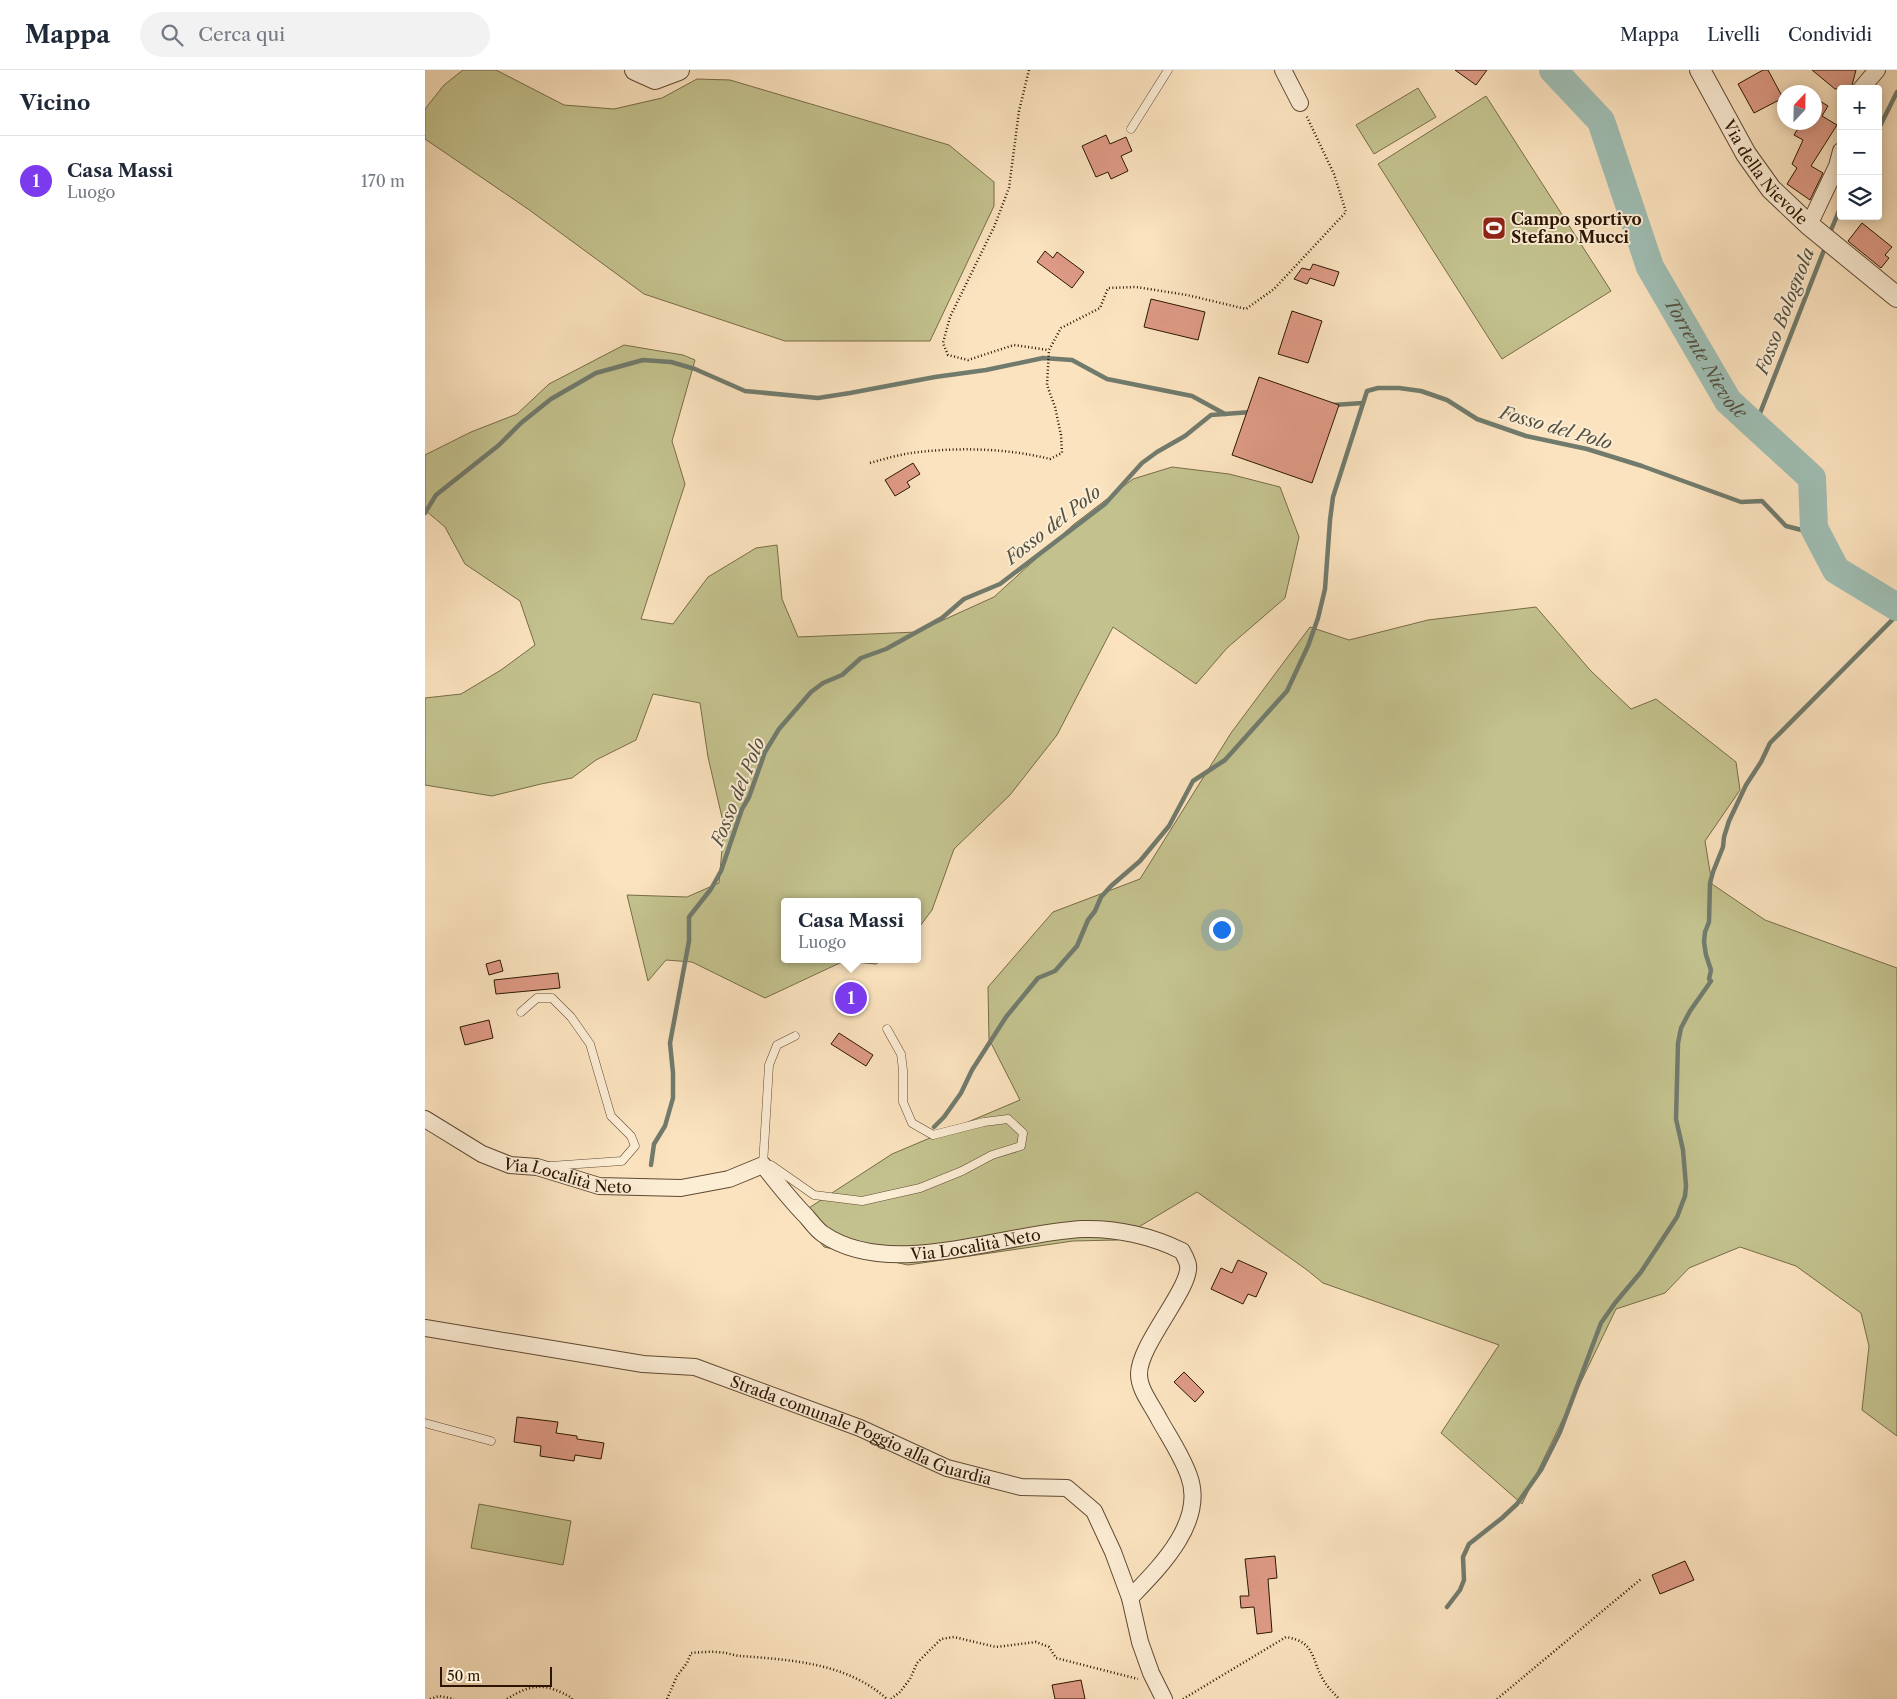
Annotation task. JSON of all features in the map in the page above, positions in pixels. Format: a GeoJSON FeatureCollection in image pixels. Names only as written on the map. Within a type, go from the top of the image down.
{"type":"FeatureCollection","features":[{"type":"Feature","properties":{"kind":"street"},"geometry":{"type":"LineString","coordinates":[[635,70],[655,79],[679,70]]}},
{"type":"Feature","properties":{"kind":"street"},"geometry":{"type":"LineString","coordinates":[[1283,70],[1300,102]]}},
{"type":"Feature","properties":{"kind":"street","name":"Via della Nievole"},"geometry":{"type":"LineString","coordinates":[[1700,70],[1746,154],[1771,189],[1814,229],[1897,297]]}},
{"type":"Feature","properties":{"kind":"street"},"geometry":{"type":"LineString","coordinates":[[1864,85],[1877,70]]}},
{"type":"Feature","properties":{"kind":"street"},"geometry":{"type":"LineString","coordinates":[[1814,229],[1837,166]]}},
{"type":"Feature","properties":{"kind":"street","name":"Via Località Neto"},"geometry":{"type":"LineString","coordinates":[[425,1119],[482,1154],[510,1165],[537,1168],[599,1186],[681,1188],[729,1179],[763,1165],[821,1233],[847,1248],[891,1255],[968,1248],[1042,1234],[1083,1230],[1114,1231],[1164,1242],[1182,1251],[1188,1266],[1184,1281],[1144,1354],[1139,1374],[1143,1392],[1189,1476],[1194,1496],[1191,1515],[1176,1542],[1162,1564],[1130,1598]]}},
{"type":"Feature","properties":{"kind":"street","name":"Strada comunale Poggio alla Guardia"},"geometry":{"type":"LineString","coordinates":[[425,1328],[643,1364],[695,1367],[860,1428],[947,1468],[1021,1486],[1067,1488],[1094,1511],[1113,1552],[1130,1598],[1140,1642],[1156,1684],[1164,1699]]}},
{"type":"Feature","properties":{"kind":"lane"},"geometry":{"type":"LineString","coordinates":[[1131,129],[1168,70]]}},
{"type":"Feature","properties":{"kind":"lane"},"geometry":{"type":"LineString","coordinates":[[521,1012],[537,998],[552,998],[571,1017],[590,1044],[611,1116],[631,1136],[635,1146],[623,1161],[537,1168]]}},
{"type":"Feature","properties":{"kind":"lane"},"geometry":{"type":"LineString","coordinates":[[795,1036],[777,1045],[769,1065],[763,1165],[771,1165],[814,1194],[862,1201],[920,1188],[992,1155],[1021,1146],[1023,1133],[1008,1120],[984,1122],[933,1135],[912,1123],[903,1102],[901,1054],[887,1029]]}},
{"type":"Feature","properties":{"kind":"lane"},"geometry":{"type":"LineString","coordinates":[[425,1423],[491,1441]]}},
{"type":"Feature","properties":{"kind":"path"},"geometry":{"type":"LineString","coordinates":[[1029,70],[1019,111],[1009,188],[994,227],[950,317],[943,343],[948,355],[968,360],[1014,345],[1049,350]]}},
{"type":"Feature","properties":{"kind":"path"},"geometry":{"type":"LineString","coordinates":[[870,463],[910,453],[956,449],[1031,454],[1050,459],[1062,453],[1061,435],[1055,407],[1047,385],[1049,350],[1061,328],[1100,308],[1108,288],[1136,287],[1187,295],[1246,309],[1274,289],[1346,212],[1333,174],[1300,102]]}},
{"type":"Feature","properties":{"kind":"path"},"geometry":{"type":"LineString","coordinates":[[1497,1699],[1641,1579]]}},
{"type":"Feature","properties":{"kind":"path"},"geometry":{"type":"LineString","coordinates":[[891,1699],[900,1692],[917,1663],[941,1639],[954,1637],[996,1647],[1036,1642],[1049,1647],[1056,1658],[1156,1684]]}},
{"type":"Feature","properties":{"kind":"path"},"geometry":{"type":"LineString","coordinates":[[1183,1699],[1286,1637],[1299,1639],[1312,1652],[1323,1681],[1339,1699]]}},
{"type":"Feature","properties":{"kind":"path"},"geometry":{"type":"LineString","coordinates":[[667,1699],[677,1676],[687,1663],[691,1653],[708,1652],[725,1652],[739,1656],[755,1656],[830,1667],[853,1676],[887,1699]]}},
{"type":"Feature","properties":{"kind":"path"},"geometry":{"type":"LineString","coordinates":[[507,1699],[531,1686],[559,1691],[572,1699]]}},
{"type":"Feature","properties":{"kind":"path"},"geometry":{"type":"LineString","coordinates":[[430,1699],[439,1696],[454,1699]]}},
{"type":"Feature","properties":{"kind":"shaded area"},"geometry":{"type":"Polygon","coordinates":[[[463,70],[496,70],[564,105],[614,109],[662,98],[697,79],[730,80],[949,145],[994,182],[994,206],[930,341],[785,341],[644,294],[528,209],[425,139],[425,109],[444,85],[463,70]]]}},
{"type":"Feature","properties":{"kind":"shaded area"},"geometry":{"type":"Polygon","coordinates":[[[1418,88],[1436,117],[1374,154],[1356,125],[1418,88]]]}},
{"type":"Feature","properties":{"kind":"shaded area","name":"Campo sportivo Stefano Mucci"},"geometry":{"type":"Polygon","coordinates":[[[1486,96],[1611,291],[1502,359],[1378,164],[1486,96]]]}},
{"type":"Feature","properties":{"kind":"shaded area"},"geometry":{"type":"Polygon","coordinates":[[[624,345],[683,355],[695,360],[672,441],[685,484],[641,619],[673,624],[708,577],[756,548],[777,545],[782,599],[798,637],[917,632],[994,597],[1073,525],[1133,479],[1172,467],[1229,474],[1280,487],[1299,537],[1285,598],[1227,648],[1196,684],[1113,627],[1057,735],[1010,795],[954,849],[932,910],[921,925],[921,898],[781,898],[781,963],[840,963],[765,998],[692,962],[666,960],[648,981],[627,895],[687,897],[719,883],[724,826],[708,757],[700,703],[653,694],[636,740],[596,760],[572,778],[492,796],[425,785],[425,698],[461,694],[501,670],[535,645],[520,601],[465,564],[445,527],[425,510],[425,455],[471,432],[517,414],[549,384],[624,345]]]}},
{"type":"Feature","properties":{"kind":"shaded area"},"geometry":{"type":"Polygon","coordinates":[[[1536,607],[1590,670],[1631,709],[1656,699],[1736,762],[1740,790],[1705,841],[1712,884],[1765,920],[1897,968],[1897,1436],[1862,1410],[1869,1346],[1861,1313],[1796,1266],[1740,1247],[1689,1268],[1665,1293],[1616,1309],[1522,1504],[1441,1433],[1499,1345],[1323,1283],[1197,1192],[1117,1240],[1073,1241],[908,1265],[824,1247],[798,1215],[892,1154],[1020,1100],[989,1039],[988,987],[1053,912],[1140,879],[1231,733],[1310,627],[1349,640],[1428,620],[1536,607]]]}},
{"type":"Feature","properties":{"kind":"shaded area"},"geometry":{"type":"Polygon","coordinates":[[[479,1504],[571,1521],[563,1565],[471,1548],[479,1504]]]}},
{"type":"Feature","properties":{"kind":"building"},"geometry":{"type":"Polygon","coordinates":[[[1455,70],[1487,70],[1476,85],[1455,70]]]}},
{"type":"Feature","properties":{"kind":"building"},"geometry":{"type":"Polygon","coordinates":[[[1763,70],[1768,70],[1777,87],[1777,101],[1754,113],[1738,84],[1763,70]]]}},
{"type":"Feature","properties":{"kind":"building"},"geometry":{"type":"Polygon","coordinates":[[[1812,70],[1856,70],[1852,85],[1837,85],[1837,89],[1812,70]]]}},
{"type":"Feature","properties":{"kind":"building"},"geometry":{"type":"Polygon","coordinates":[[[1822,102],[1828,106],[1822,116],[1822,102]]]}},
{"type":"Feature","properties":{"kind":"building"},"geometry":{"type":"Polygon","coordinates":[[[1822,116],[1837,125],[1811,166],[1823,173],[1810,200],[1787,184],[1797,168],[1792,164],[1803,140],[1794,135],[1797,130],[1822,130],[1822,116]]]}},
{"type":"Feature","properties":{"kind":"building"},"geometry":{"type":"Polygon","coordinates":[[[1106,135],[1110,144],[1126,137],[1132,151],[1121,156],[1128,171],[1111,179],[1108,172],[1096,177],[1082,146],[1106,135]]]}},
{"type":"Feature","properties":{"kind":"building"},"geometry":{"type":"Polygon","coordinates":[[[1862,223],[1892,247],[1885,255],[1889,258],[1881,268],[1848,241],[1862,223]]]}},
{"type":"Feature","properties":{"kind":"building"},"geometry":{"type":"Polygon","coordinates":[[[1045,251],[1053,258],[1057,252],[1084,272],[1072,288],[1037,262],[1045,251]]]}},
{"type":"Feature","properties":{"kind":"building"},"geometry":{"type":"Polygon","coordinates":[[[1313,264],[1339,272],[1334,286],[1310,278],[1307,284],[1294,279],[1302,268],[1310,270],[1313,264]]]}},
{"type":"Feature","properties":{"kind":"building"},"geometry":{"type":"Polygon","coordinates":[[[1151,299],[1205,312],[1198,340],[1144,327],[1151,299]]]}},
{"type":"Feature","properties":{"kind":"building"},"geometry":{"type":"Polygon","coordinates":[[[1292,311],[1322,321],[1308,363],[1278,354],[1292,311]]]}},
{"type":"Feature","properties":{"kind":"building"},"geometry":{"type":"Polygon","coordinates":[[[1259,377],[1339,405],[1312,483],[1232,455],[1259,377]]]}},
{"type":"Feature","properties":{"kind":"building"},"geometry":{"type":"Polygon","coordinates":[[[913,463],[920,474],[907,482],[910,487],[895,496],[885,480],[913,463]]]}},
{"type":"Feature","properties":{"kind":"building"},"geometry":{"type":"Polygon","coordinates":[[[500,960],[503,971],[489,975],[486,964],[500,960]]]}},
{"type":"Feature","properties":{"kind":"building"},"geometry":{"type":"Polygon","coordinates":[[[558,973],[560,988],[496,994],[494,980],[558,973]]]}},
{"type":"Feature","properties":{"kind":"building"},"geometry":{"type":"Polygon","coordinates":[[[842,989],[862,992],[860,1008],[841,1004],[842,989]]]}},
{"type":"Feature","properties":{"kind":"building"},"geometry":{"type":"Polygon","coordinates":[[[489,1020],[493,1038],[465,1045],[460,1027],[489,1020]]]}},
{"type":"Feature","properties":{"kind":"building"},"geometry":{"type":"Polygon","coordinates":[[[839,1033],[873,1055],[866,1066],[831,1044],[839,1033]]]}},
{"type":"Feature","properties":{"kind":"building"},"geometry":{"type":"Polygon","coordinates":[[[1238,1260],[1267,1273],[1256,1297],[1248,1294],[1243,1304],[1211,1289],[1221,1268],[1232,1273],[1238,1260]]]}},
{"type":"Feature","properties":{"kind":"building"},"geometry":{"type":"Polygon","coordinates":[[[1184,1372],[1204,1392],[1195,1402],[1174,1382],[1184,1372]]]}},
{"type":"Feature","properties":{"kind":"building"},"geometry":{"type":"Polygon","coordinates":[[[517,1417],[558,1422],[556,1433],[577,1436],[577,1439],[604,1443],[601,1459],[575,1455],[574,1461],[540,1456],[541,1446],[514,1442],[517,1417]]]}},
{"type":"Feature","properties":{"kind":"building"},"geometry":{"type":"Polygon","coordinates":[[[1275,1556],[1277,1578],[1268,1579],[1272,1632],[1257,1634],[1254,1607],[1241,1608],[1240,1596],[1249,1596],[1245,1559],[1275,1556]]]}},
{"type":"Feature","properties":{"kind":"building"},"geometry":{"type":"Polygon","coordinates":[[[1685,1561],[1694,1580],[1660,1594],[1652,1575],[1685,1561]]]}},
{"type":"Feature","properties":{"kind":"building"},"geometry":{"type":"Polygon","coordinates":[[[1081,1680],[1085,1699],[1055,1699],[1052,1685],[1081,1680]]]}},
{"type":"Feature","properties":{"kind":"waterway","name":"Torrente Nievole"},"geometry":{"type":"LineString","coordinates":[[1553,70],[1601,121],[1650,267],[1728,401],[1812,478],[1814,528],[1836,570],[1897,607]]}},
{"type":"Feature","properties":{"kind":"waterway","name":"Fosso Bolognola"},"geometry":{"type":"LineString","coordinates":[[1882,122],[1897,92]]}},
{"type":"Feature","properties":{"kind":"waterway","name":"Fosso Bolognola"},"geometry":{"type":"LineString","coordinates":[[1829,235],[1837,216]]}},
{"type":"Feature","properties":{"kind":"waterway","name":"Fosso Bolognola"},"geometry":{"type":"LineString","coordinates":[[1755,426],[1826,245]]}},
{"type":"Feature","properties":{"kind":"waterway"},"geometry":{"type":"LineString","coordinates":[[425,513],[436,495],[499,445],[521,423],[551,399],[596,373],[643,360],[671,362],[695,369],[745,391],[818,398],[986,370],[1043,358],[1072,360],[1107,379],[1192,396],[1225,414]]}},
{"type":"Feature","properties":{"kind":"waterway"},"geometry":{"type":"LineString","coordinates":[[934,1127],[944,1117],[961,1093],[972,1070],[1006,1017],[1038,978],[1055,971],[1077,946],[1088,920],[1095,911],[1101,897],[1140,861],[1169,826],[1193,781],[1225,760],[1287,691],[1308,646],[1318,618],[1325,589],[1333,497],[1367,391],[1378,388],[1421,391],[1447,400],[1477,419],[1526,436],[1587,449],[1642,466],[1741,502],[1762,501],[1786,526],[1817,534]]}},
{"type":"Feature","properties":{"kind":"waterway","name":"Fosso del Polo"},"geometry":{"type":"LineString","coordinates":[[1333,405],[1363,403]]}},
{"type":"Feature","properties":{"kind":"waterway","name":"Fosso del Polo"},"geometry":{"type":"LineString","coordinates":[[651,1165],[654,1144],[665,1126],[673,1098],[670,1043],[689,941],[689,917],[711,889],[721,871],[742,809],[749,797],[765,752],[779,729],[811,692],[823,683],[842,675],[861,658],[886,649],[942,618],[964,599],[1000,584],[1105,504],[1142,463],[1185,436],[1211,415],[1251,412]]}},
{"type":"Feature","properties":{"kind":"waterway"},"geometry":{"type":"LineString","coordinates":[[1447,1607],[1460,1590],[1464,1580],[1463,1557],[1469,1544],[1517,1504],[1541,1470],[1560,1432],[1601,1323],[1641,1272],[1677,1217],[1685,1196],[1683,1150],[1676,1119],[1678,1043],[1681,1028],[1690,1011],[1711,981],[1709,979],[1711,970],[1704,942],[1709,922],[1710,883],[1723,847],[1729,821],[1746,785],[1761,762],[1770,743],[1897,615]]}},
{"type":"Feature","properties":{"kind":"place","name":"Campo sportivo Stefano Mucci"},"geometry":{"type":"Point","coordinates":[1494,228]}},
{"type":"Feature","properties":{"kind":"place","name":"Casa Massi"},"geometry":{"type":"Point","coordinates":[851,998]}}]}
